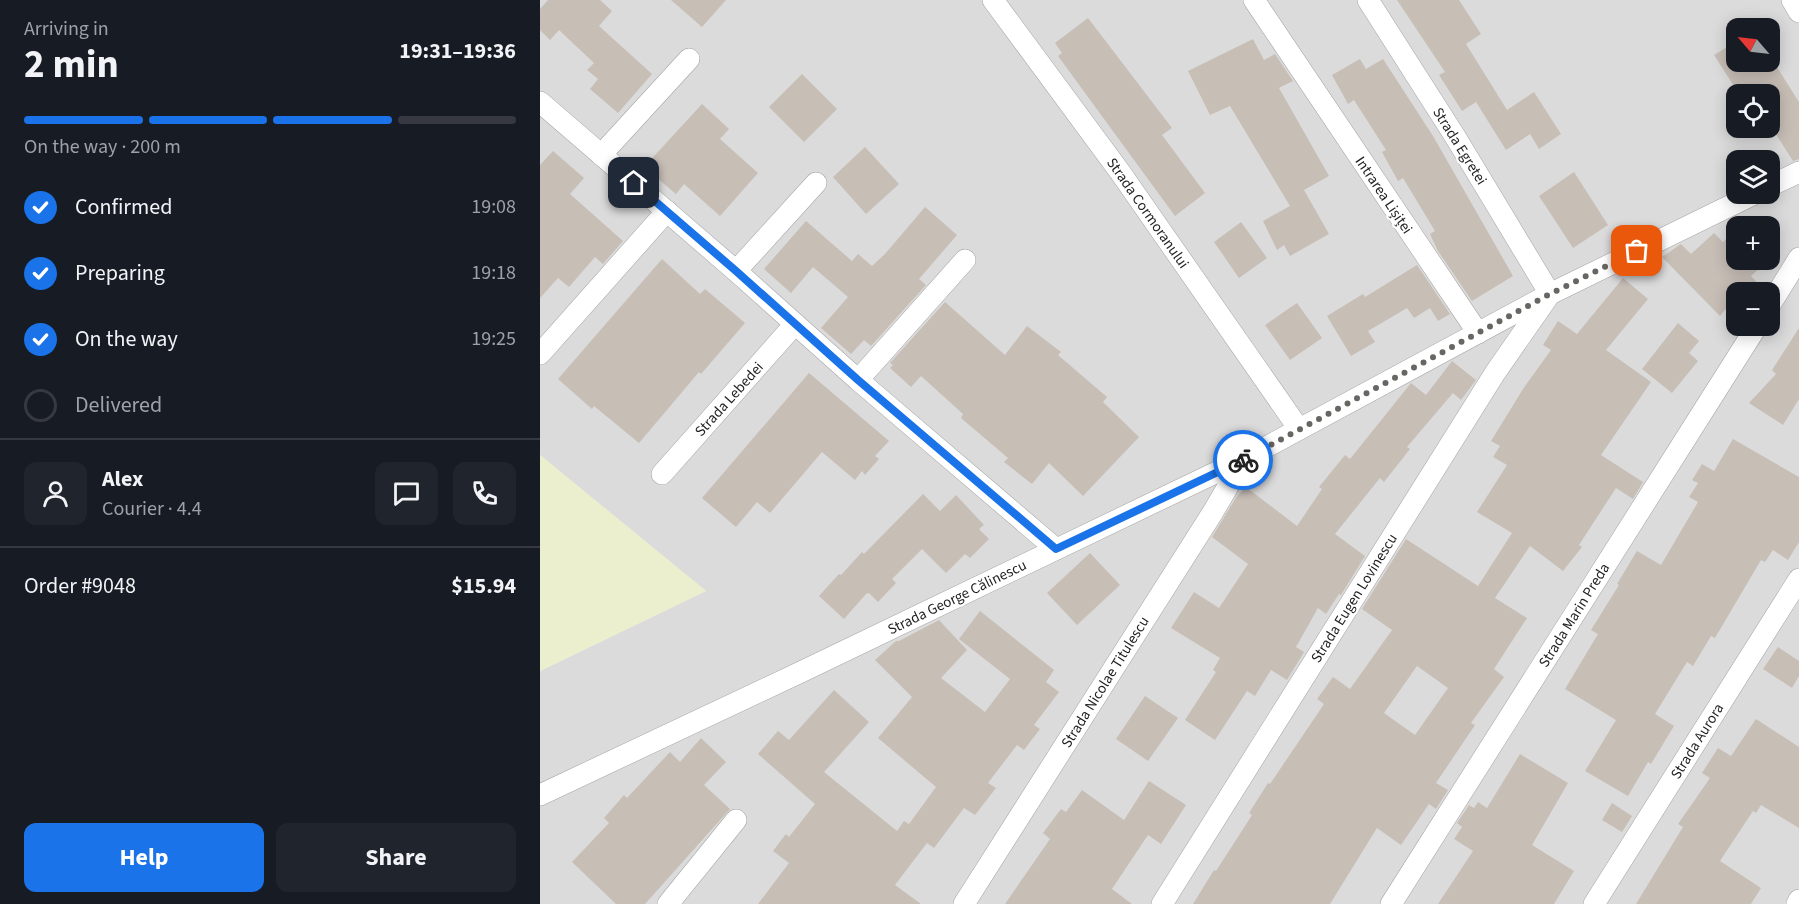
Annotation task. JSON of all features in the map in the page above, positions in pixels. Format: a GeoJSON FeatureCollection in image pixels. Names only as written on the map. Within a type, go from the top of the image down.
{"type":"FeatureCollection","features":[{"type":"Feature","properties":{"kind":"street","name":"Strada Cormoranului"},"geometry":{"type":"LineString","coordinates":[[993,0],[1120,172],[1299,429]]}},
{"type":"Feature","properties":{"kind":"street","name":"Intrarea Lișiței"},"geometry":{"type":"LineString","coordinates":[[1254,0],[1478,333]]}},
{"type":"Feature","properties":{"kind":"street","name":"Strada Egretei"},"geometry":{"type":"LineString","coordinates":[[1368,0],[1456,138],[1550,294]]}},
{"type":"Feature","properties":{"kind":"street"},"geometry":{"type":"LineString","coordinates":[[1792,0],[1799,12]]}},
{"type":"Feature","properties":{"kind":"street"},"geometry":{"type":"LineString","coordinates":[[601,155],[689,59]]}},
{"type":"Feature","properties":{"kind":"street"},"geometry":{"type":"LineString","coordinates":[[544,113],[601,155],[667,211],[858,380],[1056,549]]}},
{"type":"Feature","properties":{"kind":"street"},"geometry":{"type":"LineString","coordinates":[[1780,181],[1799,171]]}},
{"type":"Feature","properties":{"kind":"street"},"geometry":{"type":"LineString","coordinates":[[736,271],[816,183]]}},
{"type":"Feature","properties":{"kind":"street","name":"Strada George Călinescu"},"geometry":{"type":"LineString","coordinates":[[540,795],[1244,459],[1550,294],[1734,204]]}},
{"type":"Feature","properties":{"kind":"street"},"geometry":{"type":"LineString","coordinates":[[540,354],[667,211]]}},
{"type":"Feature","properties":{"kind":"street"},"geometry":{"type":"LineString","coordinates":[[1780,289],[1799,258]]}},
{"type":"Feature","properties":{"kind":"street"},"geometry":{"type":"LineString","coordinates":[[858,380],[965,260]]}},
{"type":"Feature","properties":{"kind":"street","name":"Strada Eugen Lovinescu"},"geometry":{"type":"LineString","coordinates":[[1162,904],[1495,373],[1550,294]]}},
{"type":"Feature","properties":{"kind":"street","name":"Strada Lebedei"},"geometry":{"type":"LineString","coordinates":[[662,474],[795,324]]}},
{"type":"Feature","properties":{"kind":"street","name":"Strada Marin Preda"},"geometry":{"type":"LineString","coordinates":[[1391,904],[1751,336]]}},
{"type":"Feature","properties":{"kind":"street","name":"Strada Nicolae Titulescu"},"geometry":{"type":"LineString","coordinates":[[964,904],[1244,459]]}},
{"type":"Feature","properties":{"kind":"street","name":"Strada Aurora"},"geometry":{"type":"LineString","coordinates":[[1594,904],[1799,579]]}},
{"type":"Feature","properties":{"kind":"street"},"geometry":{"type":"LineString","coordinates":[[668,904],[736,820]]}},
{"type":"Feature","properties":{"kind":"shaded area"},"geometry":{"type":"Polygon","coordinates":[[[540,0],[1799,0],[1799,904],[540,904],[540,671],[706,591],[540,455],[540,0]]]}},
{"type":"Feature","properties":{"kind":"green space"},"geometry":{"type":"Polygon","coordinates":[[[540,455],[706,591],[540,671],[540,455]]]}},
{"type":"Feature","properties":{"kind":"building"},"geometry":{"type":"Polygon","coordinates":[[[548,0],[600,0],[612,11],[599,26],[652,74],[618,113],[590,89],[598,79],[587,70],[594,63],[559,30],[550,40],[540,30],[540,9],[548,0]]]}},
{"type":"Feature","properties":{"kind":"building"},"geometry":{"type":"Polygon","coordinates":[[[671,0],[726,0],[702,27],[671,0]]]}},
{"type":"Feature","properties":{"kind":"building"},"geometry":{"type":"Polygon","coordinates":[[[1397,0],[1459,0],[1481,34],[1466,44],[1507,110],[1534,92],[1561,134],[1539,149],[1530,134],[1506,150],[1476,102],[1462,111],[1439,75],[1445,72],[1397,0]]]}},
{"type":"Feature","properties":{"kind":"building"},"geometry":{"type":"Polygon","coordinates":[[[1088,18],[1172,128],[1162,135],[1205,193],[1175,216],[1058,56],[1062,53],[1055,43],[1088,18]]]}},
{"type":"Feature","properties":{"kind":"building"},"geometry":{"type":"Polygon","coordinates":[[[1253,39],[1264,60],[1275,54],[1293,81],[1279,88],[1329,176],[1304,190],[1329,234],[1290,256],[1284,245],[1277,250],[1263,221],[1290,206],[1230,106],[1210,115],[1188,71],[1253,39]]]}},
{"type":"Feature","properties":{"kind":"building"},"geometry":{"type":"Polygon","coordinates":[[[1726,48],[1726,72],[1780,72],[1799,102],[1799,159],[1793,161],[1778,138],[1780,84],[1733,84],[1714,55],[1726,48]]]}},
{"type":"Feature","properties":{"kind":"building"},"geometry":{"type":"Polygon","coordinates":[[[1360,59],[1366,69],[1383,59],[1433,136],[1513,276],[1472,301],[1438,251],[1430,234],[1435,231],[1403,178],[1398,181],[1382,152],[1386,150],[1354,100],[1348,104],[1332,75],[1360,59]]]}},
{"type":"Feature","properties":{"kind":"building"},"geometry":{"type":"Polygon","coordinates":[[[802,74],[837,109],[804,142],[769,107],[802,74]]]}},
{"type":"Feature","properties":{"kind":"building"},"geometry":{"type":"Polygon","coordinates":[[[702,104],[729,129],[720,139],[758,173],[720,216],[684,184],[676,194],[644,167],[702,104]]]}},
{"type":"Feature","properties":{"kind":"building"},"geometry":{"type":"Polygon","coordinates":[[[865,147],[899,184],[866,214],[833,177],[865,147]]]}},
{"type":"Feature","properties":{"kind":"building"},"geometry":{"type":"Polygon","coordinates":[[[553,151],[584,178],[570,194],[623,241],[603,264],[595,257],[569,287],[558,278],[540,298],[540,165],[553,151]]]}},
{"type":"Feature","properties":{"kind":"building"},"geometry":{"type":"Polygon","coordinates":[[[1574,172],[1608,225],[1573,248],[1539,196],[1574,172]]]}},
{"type":"Feature","properties":{"kind":"building"},"geometry":{"type":"Polygon","coordinates":[[[925,207],[957,235],[919,279],[926,285],[871,346],[864,340],[851,354],[821,328],[848,297],[813,267],[791,293],[764,269],[806,221],[852,261],[858,254],[872,266],[925,207]]]}},
{"type":"Feature","properties":{"kind":"building"},"geometry":{"type":"Polygon","coordinates":[[[1241,222],[1267,258],[1239,278],[1214,242],[1241,222]]]}},
{"type":"Feature","properties":{"kind":"building"},"geometry":{"type":"Polygon","coordinates":[[[1714,233],[1723,242],[1726,239],[1726,270],[1757,270],[1751,276],[1757,282],[1726,282],[1726,309],[1720,316],[1662,257],[1681,244],[1691,254],[1714,233]]]}},
{"type":"Feature","properties":{"kind":"building"},"geometry":{"type":"Polygon","coordinates":[[[662,259],[700,294],[705,289],[745,323],[701,374],[699,372],[639,443],[594,406],[592,409],[558,379],[662,259]]]}},
{"type":"Feature","properties":{"kind":"building"},"geometry":{"type":"Polygon","coordinates":[[[1417,265],[1450,314],[1438,321],[1430,308],[1414,318],[1407,308],[1368,331],[1375,342],[1351,356],[1327,316],[1363,294],[1365,297],[1417,265]]]}},
{"type":"Feature","properties":{"kind":"building"},"geometry":{"type":"Polygon","coordinates":[[[1623,278],[1648,299],[1606,350],[1651,382],[1601,455],[1643,482],[1633,499],[1616,488],[1579,545],[1582,547],[1563,571],[1530,546],[1495,598],[1527,618],[1494,669],[1504,677],[1471,723],[1475,725],[1436,783],[1448,790],[1436,809],[1429,804],[1401,845],[1377,828],[1330,904],[1193,904],[1252,815],[1249,813],[1268,783],[1270,784],[1324,704],[1317,699],[1333,677],[1350,689],[1392,630],[1362,609],[1406,539],[1478,586],[1512,533],[1477,512],[1507,465],[1493,457],[1500,446],[1491,441],[1523,389],[1551,350],[1543,345],[1558,321],[1577,334],[1623,278]],[[1417,666],[1384,713],[1415,735],[1448,688],[1417,666]]]}},
{"type":"Feature","properties":{"kind":"building"},"geometry":{"type":"Polygon","coordinates":[[[945,302],[1005,355],[1027,326],[1061,352],[1058,355],[1107,397],[1103,402],[1139,437],[1083,496],[1049,463],[1032,484],[1004,462],[1008,458],[961,418],[963,414],[921,376],[911,387],[890,368],[893,365],[890,363],[945,302]]]}},
{"type":"Feature","properties":{"kind":"building"},"geometry":{"type":"Polygon","coordinates":[[[1297,303],[1322,338],[1290,360],[1265,325],[1297,303]]]}},
{"type":"Feature","properties":{"kind":"building"},"geometry":{"type":"Polygon","coordinates":[[[1678,323],[1699,341],[1689,353],[1698,361],[1672,393],[1642,369],[1678,323]]]}},
{"type":"Feature","properties":{"kind":"building"},"geometry":{"type":"Polygon","coordinates":[[[1799,328],[1799,399],[1783,425],[1749,403],[1776,374],[1772,370],[1799,328]]]}},
{"type":"Feature","properties":{"kind":"building"},"geometry":{"type":"Polygon","coordinates":[[[1452,361],[1476,380],[1461,400],[1453,393],[1407,447],[1410,449],[1384,482],[1380,478],[1335,534],[1365,556],[1341,595],[1339,594],[1326,614],[1318,608],[1296,647],[1304,652],[1287,680],[1271,670],[1255,696],[1247,691],[1215,740],[1185,720],[1216,672],[1213,670],[1220,658],[1171,628],[1194,592],[1219,608],[1248,564],[1212,537],[1237,496],[1246,487],[1297,526],[1322,489],[1319,487],[1345,455],[1350,459],[1411,383],[1426,395],[1452,361]]]}},
{"type":"Feature","properties":{"kind":"building"},"geometry":{"type":"Polygon","coordinates":[[[809,373],[889,441],[875,456],[879,459],[865,475],[862,471],[855,480],[822,452],[770,513],[757,502],[736,527],[702,498],[809,373]]]}},
{"type":"Feature","properties":{"kind":"building"},"geometry":{"type":"Polygon","coordinates":[[[1733,439],[1799,477],[1799,542],[1788,560],[1773,550],[1765,562],[1761,560],[1715,638],[1711,636],[1693,666],[1687,662],[1655,714],[1674,726],[1651,764],[1648,762],[1628,796],[1585,771],[1616,720],[1565,689],[1598,634],[1591,630],[1637,551],[1661,565],[1698,502],[1689,497],[1698,483],[1692,480],[1702,464],[1714,471],[1733,439]]]}},
{"type":"Feature","properties":{"kind":"building"},"geometry":{"type":"Polygon","coordinates":[[[923,494],[940,511],[956,495],[984,525],[979,529],[989,539],[970,558],[965,554],[946,573],[922,549],[892,579],[896,583],[878,602],[869,593],[866,594],[844,619],[819,596],[923,494]]]}},
{"type":"Feature","properties":{"kind":"building"},"geometry":{"type":"Polygon","coordinates":[[[1090,553],[1120,585],[1077,625],[1047,593],[1090,553]]]}},
{"type":"Feature","properties":{"kind":"building"},"geometry":{"type":"Polygon","coordinates":[[[980,611],[1054,670],[1046,682],[1059,692],[1034,725],[1040,729],[1024,750],[1017,745],[988,783],[996,788],[975,815],[964,808],[934,848],[927,843],[895,885],[921,904],[758,904],[789,863],[773,851],[786,834],[789,837],[815,804],[758,754],[778,731],[789,740],[834,690],[869,722],[824,772],[897,831],[904,821],[909,824],[936,787],[878,738],[912,697],[875,660],[896,641],[939,620],[967,650],[941,678],[985,712],[1010,679],[959,639],[980,611]]]}},
{"type":"Feature","properties":{"kind":"building"},"geometry":{"type":"Polygon","coordinates":[[[1778,647],[1799,661],[1799,676],[1792,688],[1763,669],[1778,647]]]}},
{"type":"Feature","properties":{"kind":"building"},"geometry":{"type":"Polygon","coordinates":[[[1145,696],[1178,718],[1148,761],[1116,739],[1145,696]]]}},
{"type":"Feature","properties":{"kind":"building"},"geometry":{"type":"Polygon","coordinates":[[[1756,719],[1799,747],[1799,828],[1761,805],[1756,813],[1753,811],[1720,861],[1761,888],[1751,904],[1636,904],[1683,827],[1678,824],[1710,778],[1702,773],[1718,748],[1731,756],[1756,719]]]}},
{"type":"Feature","properties":{"kind":"building"},"geometry":{"type":"Polygon","coordinates":[[[701,738],[726,762],[704,785],[730,809],[645,904],[616,904],[572,862],[609,823],[604,818],[624,795],[627,798],[670,752],[680,762],[701,738]]]}},
{"type":"Feature","properties":{"kind":"building"},"geometry":{"type":"Polygon","coordinates":[[[1520,754],[1568,783],[1532,845],[1574,871],[1554,904],[1438,904],[1473,851],[1454,839],[1462,827],[1457,823],[1469,805],[1474,808],[1478,802],[1487,808],[1520,754]]]}},
{"type":"Feature","properties":{"kind":"building"},"geometry":{"type":"Polygon","coordinates":[[[1149,781],[1186,805],[1161,844],[1148,835],[1112,889],[1132,904],[1005,904],[1050,839],[1043,833],[1061,809],[1066,812],[1082,790],[1124,820],[1149,781]]]}},
{"type":"Feature","properties":{"kind":"building"},"geometry":{"type":"Polygon","coordinates":[[[1612,803],[1632,816],[1622,832],[1602,820],[1612,803]]]}},
{"type":"Feature","properties":{"kind":"way so far"},"geometry":{"type":"LineString","coordinates":[[1243,460],[1550,294],[1637,251]]}},
{"type":"Feature","properties":{"kind":"route"},"geometry":{"type":"LineString","coordinates":[[634,183],[858,380],[1056,549],[1243,460]]}}]}
